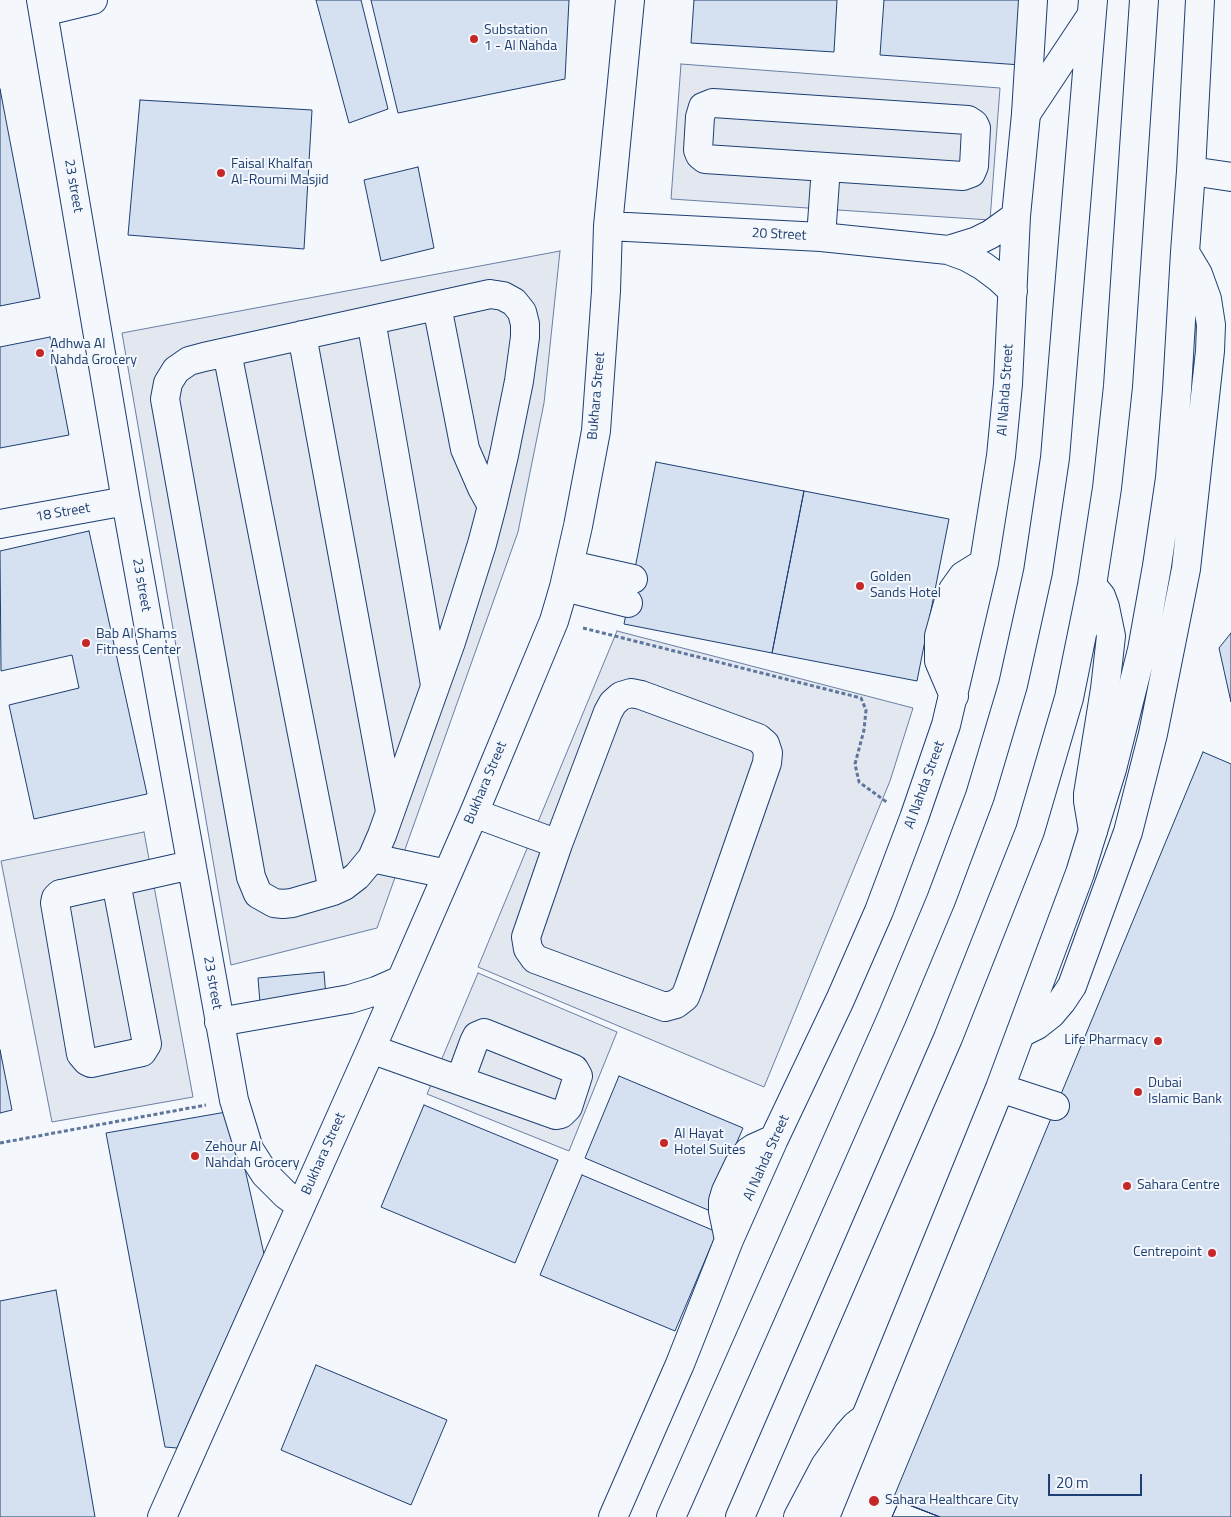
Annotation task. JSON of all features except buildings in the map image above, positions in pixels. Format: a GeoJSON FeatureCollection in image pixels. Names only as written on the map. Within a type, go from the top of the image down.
{"type":"FeatureCollection","features":[{"type":"Feature","properties":{"kind":"street"},"geometry":{"type":"LineString","coordinates":[[42,6],[93,0]]}},
{"type":"Feature","properties":{"kind":"street","name":"Bukhara Street"},"geometry":{"type":"LineString","coordinates":[[162,1517],[371,1049],[474,813],[554,621],[567,576],[596,431],[606,291],[608,226],[630,0]]}},
{"type":"Feature","properties":{"kind":"street","name":"Al Nahda Street"},"geometry":{"type":"LineString","coordinates":[[613,1517],[680,1364],[729,1240],[879,911],[946,725],[984,563],[1001,456],[1008,384],[1016,216],[1026,114],[1033,0]]}},
{"type":"Feature","properties":{"kind":"street"},"geometry":{"type":"LineString","coordinates":[[740,1517],[948,1038],[1030,831],[1069,698],[1092,585],[1107,488],[1118,386],[1144,0]]}},
{"type":"Feature","properties":{"kind":"street"},"geometry":{"type":"LineString","coordinates":[[826,1517],[1000,1088],[1080,874],[1112,769],[1142,650],[1170,478],[1178,390],[1185,252],[1192,171],[1200,0]]}},
{"type":"Feature","properties":{"kind":"street","name":"23 street"},"geometry":{"type":"LineString","coordinates":[[42,6],[126,501],[234,1100],[249,1148],[265,1174],[286,1195],[301,1206]]}},
{"type":"Feature","properties":{"kind":"street"},"geometry":{"type":"LineString","coordinates":[[1026,114],[1093,6]]}},
{"type":"Feature","properties":{"kind":"street"},"geometry":{"type":"LineString","coordinates":[[671,1517],[892,1017],[941,900],[980,796],[1013,685],[1038,572],[1055,458],[1093,6]]}},
{"type":"Feature","properties":{"kind":"street"},"geometry":{"type":"LineString","coordinates":[[713,103],[968,120],[976,128],[974,166],[967,175],[826,167],[705,159],[700,156],[698,150],[700,112],[708,104],[713,103]]}},
{"type":"Feature","properties":{"kind":"street"},"geometry":{"type":"LineString","coordinates":[[821,237],[826,167]]}},
{"type":"Feature","properties":{"kind":"street"},"geometry":{"type":"LineString","coordinates":[[1192,171],[1231,177]]}},
{"type":"Feature","properties":{"kind":"street","name":"20 Street"},"geometry":{"type":"LineString","coordinates":[[948,250],[977,241],[991,234],[1016,216]]}},
{"type":"Feature","properties":{"kind":"street","name":"20 Street"},"geometry":{"type":"LineString","coordinates":[[608,226],[821,237],[948,250],[984,266],[1013,292]]}},
{"type":"Feature","properties":{"kind":"street"},"geometry":{"type":"LineString","coordinates":[[1021,1033],[1037,1025],[1050,1014],[1072,986],[1128,832],[1153,734],[1186,569],[1210,351],[1211,325],[1207,299],[1198,274],[1185,252]]}},
{"type":"Feature","properties":{"kind":"street"},"geometry":{"type":"LineString","coordinates":[[490,294],[503,296],[514,302],[522,312],[525,324],[519,381],[504,455],[482,544],[451,642],[372,858],[357,876],[344,886],[292,903],[274,903],[258,894],[251,877],[165,399],[168,383],[176,370],[189,361],[437,306],[490,294]]}},
{"type":"Feature","properties":{"kind":"street"},"geometry":{"type":"LineString","coordinates":[[437,306],[465,449],[492,506]]}},
{"type":"Feature","properties":{"kind":"street"},"geometry":{"type":"LineString","coordinates":[[371,320],[435,686]]}},
{"type":"Feature","properties":{"kind":"street"},"geometry":{"type":"LineString","coordinates":[[302,335],[390,813]]}},
{"type":"Feature","properties":{"kind":"street"},"geometry":{"type":"LineString","coordinates":[[227,352],[333,891]]}},
{"type":"Feature","properties":{"kind":"street","name":"18 Street"},"geometry":{"type":"LineString","coordinates":[[0,524],[126,501]]}},
{"type":"Feature","properties":{"kind":"street"},"geometry":{"type":"LineString","coordinates":[[567,576],[630,591]]}},
{"type":"Feature","properties":{"kind":"street"},"geometry":{"type":"LineString","coordinates":[[1092,585],[1101,596],[1111,636],[1105,689],[1088,794],[1093,831]]}},
{"type":"Feature","properties":{"kind":"street"},"geometry":{"type":"LineString","coordinates":[[631,693],[641,695],[749,734],[765,744],[768,753],[767,763],[689,987],[685,997],[676,1004],[660,1005],[534,959],[528,950],[526,937],[558,844],[608,712],[613,703],[621,696],[631,693]]}},
{"type":"Feature","properties":{"kind":"street"},"geometry":{"type":"LineString","coordinates":[[474,813],[558,844]]}},
{"type":"Feature","properties":{"kind":"street"},"geometry":{"type":"LineString","coordinates":[[372,858],[447,874]]}},
{"type":"Feature","properties":{"kind":"street"},"geometry":{"type":"LineString","coordinates":[[116,882],[147,1044],[142,1052],[91,1063],[81,1054],[54,903],[60,894],[191,865]]}},
{"type":"Feature","properties":{"kind":"street"},"geometry":{"type":"LineString","coordinates":[[219,1022],[350,999],[376,991],[401,980]]}},
{"type":"Feature","properties":{"kind":"street"},"geometry":{"type":"LineString","coordinates":[[371,1049],[460,1080]]}},
{"type":"Feature","properties":{"kind":"street"},"geometry":{"type":"LineString","coordinates":[[1000,1088],[1055,1106]]}},
{"type":"Feature","properties":{"kind":"street"},"geometry":{"type":"LineString","coordinates":[[798,1517],[830,1458],[848,1434],[865,1418]]}},
{"type":"Feature","properties":{"kind":"path"},"geometry":{"type":"LineString","coordinates":[[554,621],[861,698],[866,710],[864,730],[855,764],[859,782],[894,807]]}},
{"type":"Feature","properties":{"kind":"path"},"geometry":{"type":"LineString","coordinates":[[0,1143],[234,1100]]}},
{"type":"Feature","properties":{"kind":"shaded area"},"geometry":{"type":"Polygon","coordinates":[[[681,64],[1000,88],[990,220],[671,199],[681,64]]]}},
{"type":"Feature","properties":{"kind":"shaded area"},"geometry":{"type":"Polygon","coordinates":[[[560,251],[544,403],[518,532],[377,928],[231,965],[122,333],[560,251]]]}},
{"type":"Feature","properties":{"kind":"shaded area"},"geometry":{"type":"Polygon","coordinates":[[[617,631],[913,708],[890,781],[764,1087],[478,967],[617,631]]]}},
{"type":"Feature","properties":{"kind":"shaded area"},"geometry":{"type":"Polygon","coordinates":[[[144,832],[193,1097],[52,1122],[1,861],[144,832]]]}},
{"type":"Feature","properties":{"kind":"shaded area"},"geometry":{"type":"Polygon","coordinates":[[[478,973],[617,1032],[569,1151],[427,1094],[478,973]]]}},
{"type":"Feature","properties":{"kind":"place","name":"Substation 1 - Al Nahda"},"geometry":{"type":"Point","coordinates":[474,39]}},
{"type":"Feature","properties":{"kind":"place","name":"Faisal Khalfan Al-Roumi Masjid"},"geometry":{"type":"Point","coordinates":[221,173]}},
{"type":"Feature","properties":{"kind":"place","name":"Adhwa Al Nahda Grocery"},"geometry":{"type":"Point","coordinates":[40,353]}},
{"type":"Feature","properties":{"kind":"place","name":"Golden Sands Hotel"},"geometry":{"type":"Point","coordinates":[860,586]}},
{"type":"Feature","properties":{"kind":"place","name":"Bab Al Shams Fitness Center"},"geometry":{"type":"Point","coordinates":[86,643]}},
{"type":"Feature","properties":{"kind":"place","name":"Life Pharmacy"},"geometry":{"type":"Point","coordinates":[1158,1041]}},
{"type":"Feature","properties":{"kind":"place","name":"Dubai Islamic Bank"},"geometry":{"type":"Point","coordinates":[1138,1092]}},
{"type":"Feature","properties":{"kind":"place","name":"Al Hayat Hotel Suites"},"geometry":{"type":"Point","coordinates":[664,1143]}},
{"type":"Feature","properties":{"kind":"place","name":"Zehour Al Nahdah Grocery"},"geometry":{"type":"Point","coordinates":[195,1156]}},
{"type":"Feature","properties":{"kind":"place","name":"Sahara Centre"},"geometry":{"type":"Point","coordinates":[1127,1186]}},
{"type":"Feature","properties":{"kind":"place","name":"Centrepoint"},"geometry":{"type":"Point","coordinates":[1212,1253]}},
{"type":"Feature","properties":{"kind":"place","name":"Sahara Healthcare City"},"geometry":{"type":"Point","coordinates":[874,1501]}}]}
